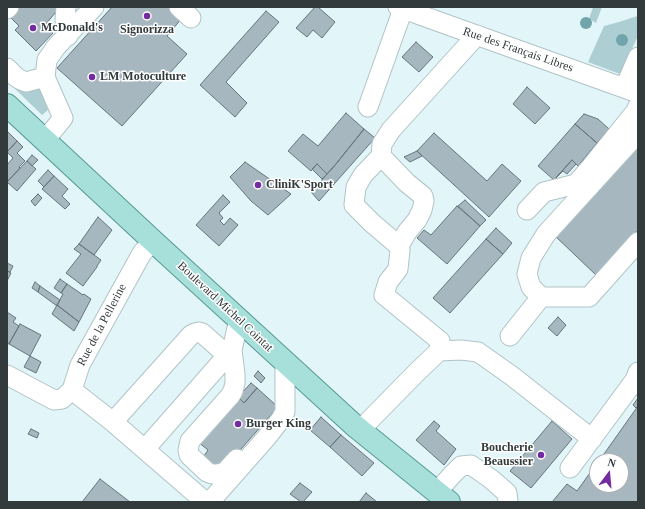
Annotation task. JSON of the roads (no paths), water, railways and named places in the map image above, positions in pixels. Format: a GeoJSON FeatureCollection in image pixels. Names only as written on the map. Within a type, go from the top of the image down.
{"type":"FeatureCollection","features":[{"type":"Feature","properties":{"kind":"main road","name":"Boulevard Michel Cointat"},"geometry":{"type":"LineString","coordinates":[[7,105],[360,430],[443,497]]}},
{"type":"Feature","properties":{"kind":"street"},"geometry":{"type":"LineString","coordinates":[[66,7],[65,20],[68,36]]}},
{"type":"Feature","properties":{"kind":"street"},"geometry":{"type":"LineString","coordinates":[[45,140],[62,118],[45,77],[47,60],[56,47],[94,7]]}},
{"type":"Feature","properties":{"kind":"street"},"geometry":{"type":"LineString","coordinates":[[368,107],[409,9]]}},
{"type":"Feature","properties":{"kind":"street","name":"Rue des Français Libres"},"geometry":{"type":"LineString","coordinates":[[409,9],[631,90]]}},
{"type":"Feature","properties":{"kind":"street"},"geometry":{"type":"LineString","coordinates":[[399,246],[354,205],[356,187],[363,175],[380,156],[382,144],[392,130],[477,35]]}},
{"type":"Feature","properties":{"kind":"street"},"geometry":{"type":"LineString","coordinates":[[631,90],[638,57]]}},
{"type":"Feature","properties":{"kind":"street"},"geometry":{"type":"LineString","coordinates":[[7,68],[21,80],[26,82],[45,77]]}},
{"type":"Feature","properties":{"kind":"street"},"geometry":{"type":"LineString","coordinates":[[527,210],[544,192],[576,184],[636,111],[638,106]]}},
{"type":"Feature","properties":{"kind":"street"},"geometry":{"type":"LineString","coordinates":[[638,133],[546,234],[531,258],[527,274],[530,287],[541,298],[589,296],[638,242]]}},
{"type":"Feature","properties":{"kind":"street"},"geometry":{"type":"LineString","coordinates":[[360,430],[439,351],[440,342],[384,294],[388,282],[398,269],[399,246],[422,210],[424,201],[422,196],[380,156]]}},
{"type":"Feature","properties":{"kind":"street","name":"Rue de la Pellerine"},"geometry":{"type":"LineString","coordinates":[[72,390],[80,365],[142,253],[153,241]]}},
{"type":"Feature","properties":{"kind":"street"},"geometry":{"type":"LineString","coordinates":[[510,336],[541,298]]}},
{"type":"Feature","properties":{"kind":"street"},"geometry":{"type":"LineString","coordinates":[[145,449],[229,353],[239,320]]}},
{"type":"Feature","properties":{"kind":"street"},"geometry":{"type":"LineString","coordinates":[[113,422],[191,335],[199,332],[229,353],[235,374],[235,383],[230,396],[190,441],[188,446],[190,455],[206,472],[212,474],[222,473],[226,471],[256,437],[267,437]]}},
{"type":"Feature","properties":{"kind":"street"},"geometry":{"type":"LineString","coordinates":[[439,351],[461,350],[478,352],[512,376],[592,439]]}},
{"type":"Feature","properties":{"kind":"street"},"geometry":{"type":"LineString","coordinates":[[7,375],[54,400],[62,399],[72,390],[113,422],[206,502],[215,496],[267,437],[285,412],[285,362]]}},
{"type":"Feature","properties":{"kind":"street"},"geometry":{"type":"LineString","coordinates":[[570,468],[635,380],[638,372]]}},
{"type":"Feature","properties":{"kind":"street"},"geometry":{"type":"LineString","coordinates":[[443,497],[451,476],[461,466],[471,465],[491,479],[507,493],[508,502]]}},
{"type":"Feature","properties":{"kind":"place","name":"Signorizza"},"geometry":{"type":"Point","coordinates":[147,16]}},
{"type":"Feature","properties":{"kind":"place","name":"McDonald's"},"geometry":{"type":"Point","coordinates":[33,28]}},
{"type":"Feature","properties":{"kind":"place","name":"LM Motoculture"},"geometry":{"type":"Point","coordinates":[92,77]}},
{"type":"Feature","properties":{"kind":"place","name":"CliniK'Sport"},"geometry":{"type":"Point","coordinates":[258,185]}},
{"type":"Feature","properties":{"kind":"place","name":"Burger King"},"geometry":{"type":"Point","coordinates":[238,424]}},
{"type":"Feature","properties":{"kind":"place","name":"Boucherie Beaussier"},"geometry":{"type":"Point","coordinates":[541,455]}}]}
